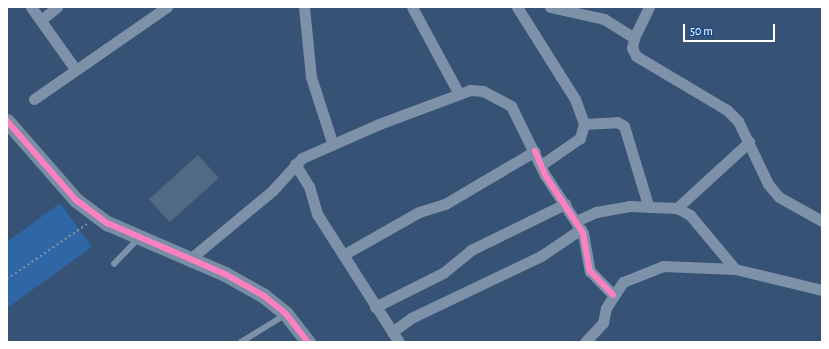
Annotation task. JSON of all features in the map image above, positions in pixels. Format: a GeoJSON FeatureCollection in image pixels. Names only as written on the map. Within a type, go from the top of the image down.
{"type":"FeatureCollection","features":[{"type":"Feature","properties":{"kind":"street"},"geometry":{"type":"LineString","coordinates":[[31,7],[76,70]]}},
{"type":"Feature","properties":{"kind":"street"},"geometry":{"type":"LineString","coordinates":[[41,20],[58,7]]}},
{"type":"Feature","properties":{"kind":"street"},"geometry":{"type":"LineString","coordinates":[[34,99],[167,7]]}},
{"type":"Feature","properties":{"kind":"street"},"geometry":{"type":"LineString","coordinates":[[304,7],[311,77],[333,145]]}},
{"type":"Feature","properties":{"kind":"street"},"geometry":{"type":"LineString","coordinates":[[412,7],[459,94]]}},
{"type":"Feature","properties":{"kind":"street"},"geometry":{"type":"LineString","coordinates":[[517,7],[575,99],[584,124],[580,138],[541,165]]}},
{"type":"Feature","properties":{"kind":"street"},"geometry":{"type":"LineString","coordinates":[[550,7],[604,19],[634,38]]}},
{"type":"Feature","properties":{"kind":"street"},"geometry":{"type":"LineString","coordinates":[[649,7],[634,38],[632,48],[645,64],[727,110],[738,121],[768,184],[779,197],[822,221]]}},
{"type":"Feature","properties":{"kind":"street"},"geometry":{"type":"LineString","coordinates":[[190,259],[272,191],[295,164],[333,145],[459,94],[483,91],[505,99],[541,165],[578,225],[590,270],[613,295]]}},
{"type":"Feature","properties":{"kind":"street"},"geometry":{"type":"LineString","coordinates":[[7,121],[52,175],[99,217],[138,238],[190,259],[244,284],[286,314],[308,342]]}},
{"type":"Feature","properties":{"kind":"street"},"geometry":{"type":"LineString","coordinates":[[584,124],[617,122],[624,126],[648,205]]}},
{"type":"Feature","properties":{"kind":"street"},"geometry":{"type":"LineString","coordinates":[[677,208],[749,142]]}},
{"type":"Feature","properties":{"kind":"street"},"geometry":{"type":"LineString","coordinates":[[343,255],[419,212],[445,204],[535,152]]}},
{"type":"Feature","properties":{"kind":"street"},"geometry":{"type":"LineString","coordinates":[[295,164],[309,186],[317,214],[375,307],[399,342]]}},
{"type":"Feature","properties":{"kind":"street"},"geometry":{"type":"LineString","coordinates":[[375,307],[436,276],[470,250],[565,204]]}},
{"type":"Feature","properties":{"kind":"street"},"geometry":{"type":"LineString","coordinates":[[392,332],[411,318],[541,256],[578,225],[607,210],[648,205],[677,208],[690,215],[735,269]]}},
{"type":"Feature","properties":{"kind":"street"},"geometry":{"type":"LineString","coordinates":[[585,342],[603,323],[613,295],[636,274],[662,266],[735,269],[822,290]]}},
{"type":"Feature","properties":{"kind":"lane"},"geometry":{"type":"LineString","coordinates":[[114,264],[138,238]]}},
{"type":"Feature","properties":{"kind":"lane"},"geometry":{"type":"LineString","coordinates":[[241,342],[286,314]]}},
{"type":"Feature","properties":{"kind":"path"},"geometry":{"type":"LineString","coordinates":[[7,279],[99,217]]}},
{"type":"Feature","properties":{"kind":"shaded area"},"geometry":{"type":"Polygon","coordinates":[[[60,203],[92,247],[7,308],[7,242],[60,203]]]}},
{"type":"Feature","properties":{"kind":"building"},"geometry":{"type":"Polygon","coordinates":[[[198,155],[219,178],[170,222],[149,199],[198,155]]]}},
{"type":"Feature","properties":{"kind":"cycle path"},"geometry":{"type":"LineString","coordinates":[[7,121],[76,200],[107,223],[225,274],[264,296],[286,314],[308,342]]}},
{"type":"Feature","properties":{"kind":"cycle path"},"geometry":{"type":"LineString","coordinates":[[535,151],[545,175],[583,233],[590,271],[613,295]]}}]}
